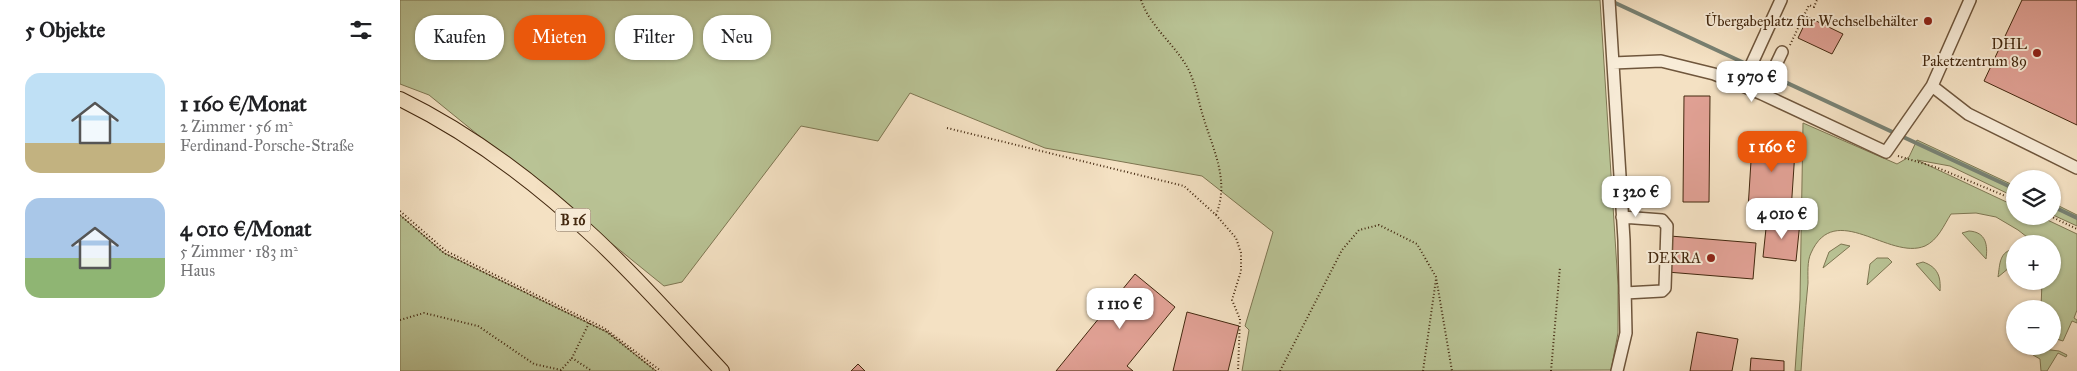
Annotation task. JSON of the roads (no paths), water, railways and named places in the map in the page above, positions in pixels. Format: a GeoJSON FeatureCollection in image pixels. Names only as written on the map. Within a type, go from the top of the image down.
{"type":"FeatureCollection","features":[{"type":"Feature","properties":{"kind":"main road","name":"B 16"},"geometry":{"type":"LineString","coordinates":[[400,99],[425,111],[510,167],[594,236],[722,371]]}},
{"type":"Feature","properties":{"kind":"street"},"geometry":{"type":"LineString","coordinates":[[1609,0],[1622,217],[1626,333],[1617,371]]}},
{"type":"Feature","properties":{"kind":"street"},"geometry":{"type":"LineString","coordinates":[[1742,86],[1781,0]]}},
{"type":"Feature","properties":{"kind":"street"},"geometry":{"type":"LineString","coordinates":[[1613,63],[1660,61],[1714,74],[1762,94],[1886,152],[1932,86],[1970,0]]}},
{"type":"Feature","properties":{"kind":"street"},"geometry":{"type":"LineString","coordinates":[[1762,94],[1782,52]]}},
{"type":"Feature","properties":{"kind":"street"},"geometry":{"type":"LineString","coordinates":[[1932,86],[1968,114],[2077,168]]}},
{"type":"Feature","properties":{"kind":"street"},"geometry":{"type":"LineString","coordinates":[[1622,217],[1662,220],[1667,226],[1665,288],[1662,291],[1625,293]]}},
{"type":"Feature","properties":{"kind":"waterway"},"geometry":{"type":"LineString","coordinates":[[1611,1],[2006,185]]}},
{"type":"Feature","properties":{"kind":"waterway"},"geometry":{"type":"LineString","coordinates":[[2061,210],[2077,218]]}},
{"type":"Feature","properties":{"kind":"place","name":"Übergabeplatz für Wechselbehälter"},"geometry":{"type":"Point","coordinates":[1928,21]}},
{"type":"Feature","properties":{"kind":"place","name":"DHL Paketzentrum 89"},"geometry":{"type":"Point","coordinates":[2037,53]}},
{"type":"Feature","properties":{"kind":"place","name":"DEKRA"},"geometry":{"type":"Point","coordinates":[1711,258]}}]}
